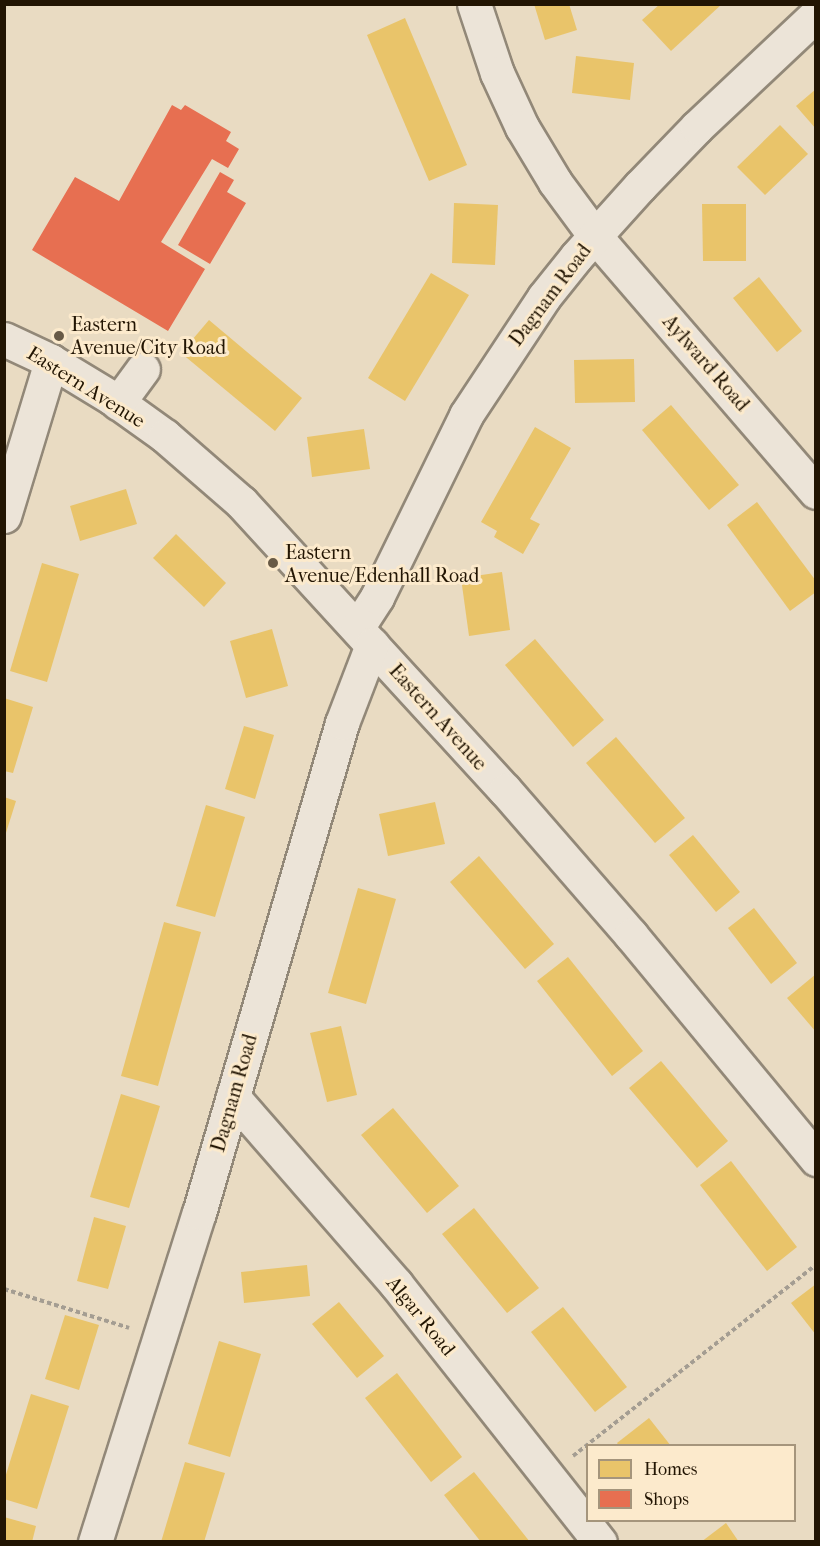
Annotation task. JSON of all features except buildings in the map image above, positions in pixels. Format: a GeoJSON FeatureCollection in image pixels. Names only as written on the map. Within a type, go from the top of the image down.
{"type":"FeatureCollection","features":[{"type":"Feature","properties":{"kind":"street","name":"Aylward Road"},"geometry":{"type":"LineString","coordinates":[[474,4],[497,73],[522,127],[555,182],[595,237],[816,492]]}},
{"type":"Feature","properties":{"kind":"street","name":"Dagnam Road"},"geometry":{"type":"LineString","coordinates":[[95,1542],[158,1336],[199,1213],[377,597],[466,415],[544,297],[595,237],[697,127],[816,15]]}},
{"type":"Feature","properties":{"kind":"street","name":"Eastern Avenue"},"geometry":{"type":"LineString","coordinates":[[4,339],[51,361],[118,403],[165,436],[241,502],[505,790],[616,918],[816,1159]]}},
{"type":"Feature","properties":{"kind":"street"},"geometry":{"type":"LineString","coordinates":[[4,516],[51,361]]}},
{"type":"Feature","properties":{"kind":"street"},"geometry":{"type":"LineString","coordinates":[[118,403],[143,369]]}},
{"type":"Feature","properties":{"kind":"street","name":"Algar Road"},"geometry":{"type":"LineString","coordinates":[[233,1097],[396,1284],[600,1542]]}},
{"type":"Feature","properties":{"kind":"path"},"geometry":{"type":"LineString","coordinates":[[588,1444],[816,1265]]}},
{"type":"Feature","properties":{"kind":"path"},"geometry":{"type":"LineString","coordinates":[[4,1289],[158,1336]]}},
{"type":"Feature","properties":{"kind":"path"},"geometry":{"type":"LineString","coordinates":[[549,1475],[586,1446]]}},
{"type":"Feature","properties":{"kind":"place","name":"Eastern Avenue/City Road"},"geometry":{"type":"Point","coordinates":[59,336]}},
{"type":"Feature","properties":{"kind":"place","name":"Eastern Avenue/Edenhall Road"},"geometry":{"type":"Point","coordinates":[273,563]}}]}
